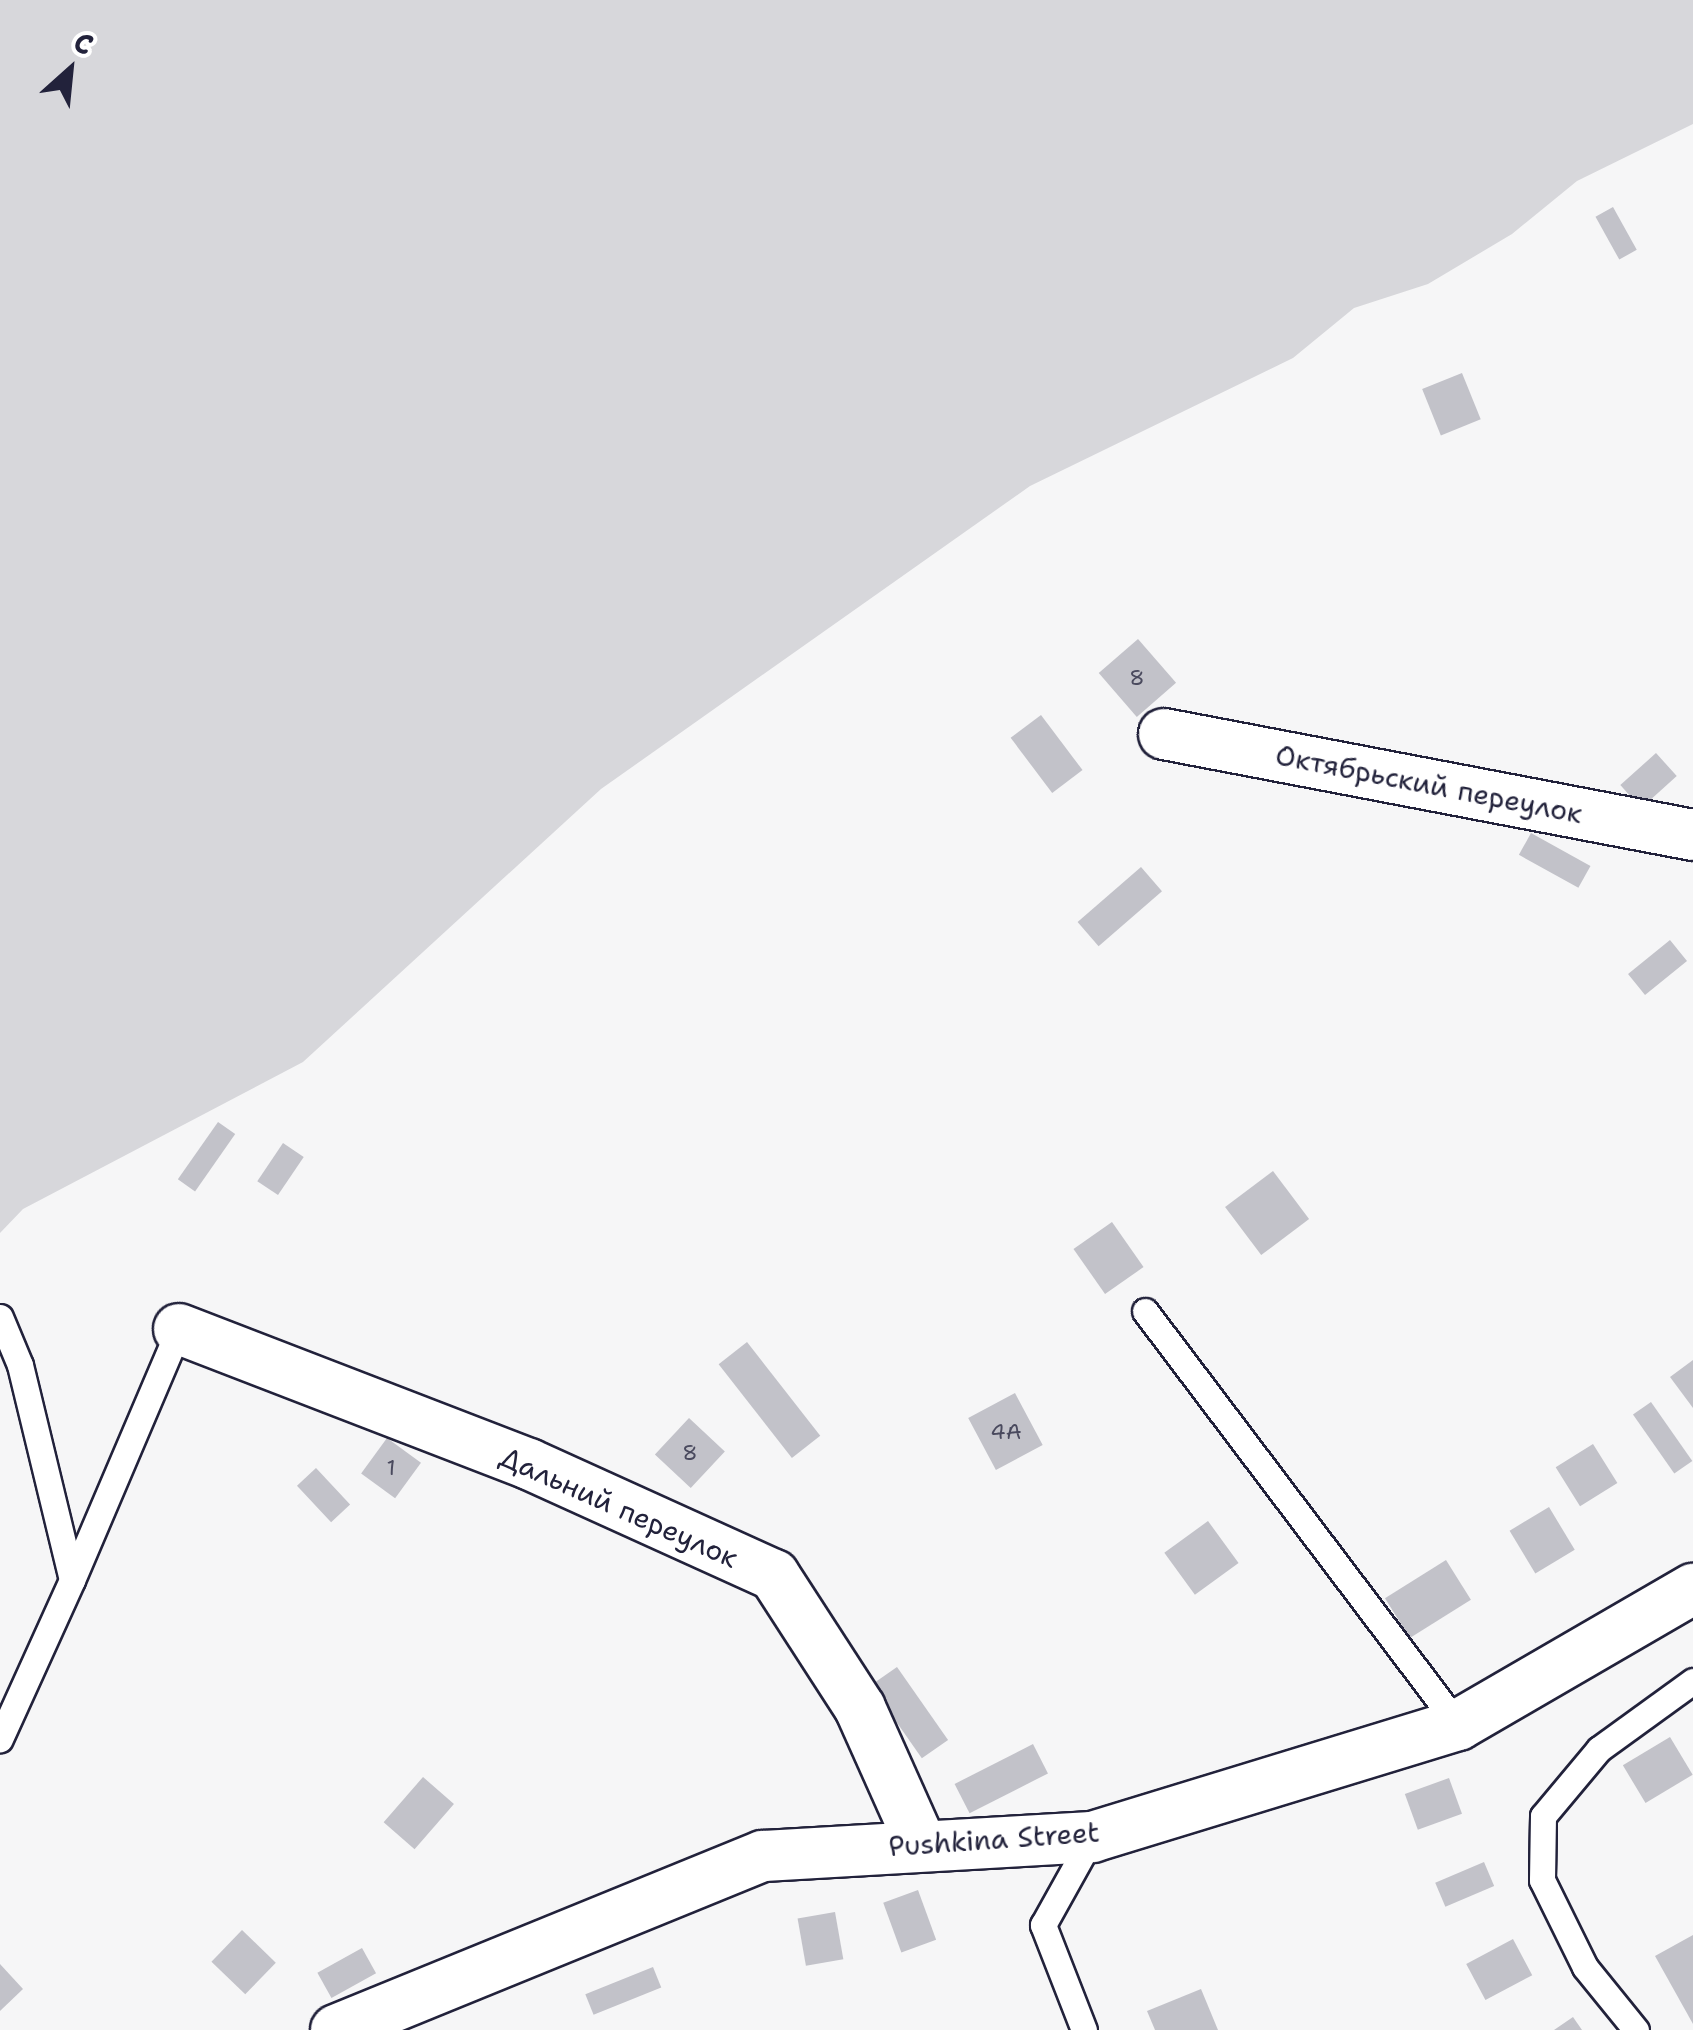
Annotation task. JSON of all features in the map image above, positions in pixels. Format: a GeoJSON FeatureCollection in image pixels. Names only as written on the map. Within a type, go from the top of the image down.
{"type":"FeatureCollection","features":[{"type":"Feature","properties":{"kind":"street","name":"Октябрьский переулок"},"geometry":{"type":"LineString","coordinates":[[1164,734],[1693,835]]}},
{"type":"Feature","properties":{"kind":"street","name":"Дальний переулок"},"geometry":{"type":"LineString","coordinates":[[179,1329],[529,1464],[774,1575],[860,1708],[920,1842]]}},
{"type":"Feature","properties":{"kind":"street","name":"Pushkina Street"},"geometry":{"type":"LineString","coordinates":[[336,2030],[763,1856],[920,1842],[1092,1838],[1458,1724],[1693,1589]]}},
{"type":"Feature","properties":{"kind":"lane"},"geometry":{"type":"LineString","coordinates":[[1145,1310],[1458,1724]]}},
{"type":"Feature","properties":{"kind":"lane"},"geometry":{"type":"LineString","coordinates":[[0,1317],[20,1366],[72,1580]]}},
{"type":"Feature","properties":{"kind":"lane"},"geometry":{"type":"LineString","coordinates":[[0,1739],[179,1329]]}},
{"type":"Feature","properties":{"kind":"lane"},"geometry":{"type":"LineString","coordinates":[[1636,2030],[1585,1967],[1542,1880],[1543,1816],[1599,1750],[1693,1682]]}},
{"type":"Feature","properties":{"kind":"lane"},"geometry":{"type":"LineString","coordinates":[[1084,2030],[1042,1926],[1092,1838]]}},
{"type":"Feature","properties":{"kind":"shaded area"},"geometry":{"type":"Polygon","coordinates":[[[0,0],[1693,0],[1693,124],[1577,181],[1512,234],[1428,284],[1354,308],[1293,358],[1030,486],[601,789],[303,1062],[23,1209],[0,1233],[0,0]]]}},
{"type":"Feature","properties":{"kind":"building"},"geometry":{"type":"Polygon","coordinates":[[[1613,207],[1637,250],[1619,260],[1596,217],[1613,207]]]}},
{"type":"Feature","properties":{"kind":"building"},"geometry":{"type":"Polygon","coordinates":[[[1462,373],[1481,419],[1441,435],[1422,389],[1462,373]]]}},
{"type":"Feature","properties":{"kind":"building"},"geometry":{"type":"Polygon","coordinates":[[[1138,639],[1176,683],[1137,717],[1099,673],[1138,639]]]}},
{"type":"Feature","properties":{"kind":"building"},"geometry":{"type":"Polygon","coordinates":[[[1041,715],[1083,770],[1052,793],[1011,738],[1041,715]]]}},
{"type":"Feature","properties":{"kind":"building"},"geometry":{"type":"Polygon","coordinates":[[[1656,753],[1677,776],[1641,808],[1620,785],[1656,753]]]}},
{"type":"Feature","properties":{"kind":"building"},"geometry":{"type":"Polygon","coordinates":[[[1531,833],[1590,866],[1578,888],[1519,855],[1531,833]]]}},
{"type":"Feature","properties":{"kind":"building"},"geometry":{"type":"Polygon","coordinates":[[[1141,867],[1162,891],[1099,946],[1078,922],[1141,867]]]}},
{"type":"Feature","properties":{"kind":"building"},"geometry":{"type":"Polygon","coordinates":[[[1670,940],[1687,961],[1645,995],[1628,974],[1670,940]]]}},
{"type":"Feature","properties":{"kind":"building"},"geometry":{"type":"Polygon","coordinates":[[[218,1122],[235,1134],[195,1191],[178,1179],[218,1122]]]}},
{"type":"Feature","properties":{"kind":"building"},"geometry":{"type":"Polygon","coordinates":[[[283,1143],[304,1157],[278,1195],[257,1181],[283,1143]]]}},
{"type":"Feature","properties":{"kind":"building"},"geometry":{"type":"Polygon","coordinates":[[[1273,1171],[1309,1219],[1261,1255],[1225,1207],[1273,1171]]]}},
{"type":"Feature","properties":{"kind":"building"},"geometry":{"type":"Polygon","coordinates":[[[1112,1222],[1144,1267],[1105,1294],[1073,1249],[1112,1222]]]}},
{"type":"Feature","properties":{"kind":"building"},"geometry":{"type":"Polygon","coordinates":[[[747,1342],[820,1436],[792,1458],[719,1364],[747,1342]]]}},
{"type":"Feature","properties":{"kind":"building"},"geometry":{"type":"Polygon","coordinates":[[[1693,1360],[1693,1408],[1670,1377],[1693,1360]]]}},
{"type":"Feature","properties":{"kind":"building"},"geometry":{"type":"Polygon","coordinates":[[[1015,1393],[1043,1445],[996,1470],[968,1418],[1015,1393]]]}},
{"type":"Feature","properties":{"kind":"building"},"geometry":{"type":"Polygon","coordinates":[[[1651,1402],[1692,1461],[1674,1474],[1633,1415],[1651,1402]]]}},
{"type":"Feature","properties":{"kind":"building"},"geometry":{"type":"Polygon","coordinates":[[[689,1418],[725,1451],[691,1488],[655,1455],[689,1418]]]}},
{"type":"Feature","properties":{"kind":"building"},"geometry":{"type":"Polygon","coordinates":[[[387,1438],[421,1463],[395,1498],[361,1474],[387,1438]]]}},
{"type":"Feature","properties":{"kind":"building"},"geometry":{"type":"Polygon","coordinates":[[[1593,1444],[1617,1483],[1580,1506],[1556,1467],[1593,1444]]]}},
{"type":"Feature","properties":{"kind":"building"},"geometry":{"type":"Polygon","coordinates":[[[316,1468],[350,1505],[331,1522],[297,1486],[316,1468]]]}},
{"type":"Feature","properties":{"kind":"building"},"geometry":{"type":"Polygon","coordinates":[[[1549,1507],[1575,1550],[1535,1574],[1510,1531],[1549,1507]]]}},
{"type":"Feature","properties":{"kind":"building"},"geometry":{"type":"Polygon","coordinates":[[[1208,1521],[1239,1563],[1195,1595],[1164,1553],[1208,1521]]]}},
{"type":"Feature","properties":{"kind":"building"},"geometry":{"type":"Polygon","coordinates":[[[1446,1560],[1471,1600],[1410,1638],[1385,1598],[1446,1560]]]}},
{"type":"Feature","properties":{"kind":"building"},"geometry":{"type":"Polygon","coordinates":[[[897,1667],[948,1740],[922,1758],[871,1685],[897,1667]]]}},
{"type":"Feature","properties":{"kind":"building"},"geometry":{"type":"Polygon","coordinates":[[[1670,1737],[1693,1775],[1646,1803],[1623,1765],[1670,1737]]]}},
{"type":"Feature","properties":{"kind":"building"},"geometry":{"type":"Polygon","coordinates":[[[1033,1744],[1048,1773],[970,1813],[955,1784],[1033,1744]]]}},
{"type":"Feature","properties":{"kind":"building"},"geometry":{"type":"Polygon","coordinates":[[[423,1777],[454,1804],[415,1849],[384,1822],[423,1777]]]}},
{"type":"Feature","properties":{"kind":"building"},"geometry":{"type":"Polygon","coordinates":[[[1449,1778],[1462,1814],[1418,1830],[1405,1794],[1449,1778]]]}},
{"type":"Feature","properties":{"kind":"building"},"geometry":{"type":"Polygon","coordinates":[[[1484,1862],[1494,1886],[1445,1907],[1435,1883],[1484,1862]]]}},
{"type":"Feature","properties":{"kind":"building"},"geometry":{"type":"Polygon","coordinates":[[[918,1890],[936,1940],[901,1952],[883,1903],[918,1890]]]}},
{"type":"Feature","properties":{"kind":"building"},"geometry":{"type":"Polygon","coordinates":[[[835,1912],[843,1959],[806,1966],[798,1919],[835,1912]]]}},
{"type":"Feature","properties":{"kind":"building"},"geometry":{"type":"Polygon","coordinates":[[[242,1930],[276,1963],[245,1994],[211,1962],[242,1930]]]}},
{"type":"Feature","properties":{"kind":"building"},"geometry":{"type":"Polygon","coordinates":[[[1693,1935],[1693,2024],[1655,1956],[1693,1935]]]}},
{"type":"Feature","properties":{"kind":"building"},"geometry":{"type":"Polygon","coordinates":[[[1513,1939],[1532,1975],[1485,2000],[1466,1964],[1513,1939]]]}},
{"type":"Feature","properties":{"kind":"building"},"geometry":{"type":"Polygon","coordinates":[[[362,1948],[376,1973],[331,1998],[317,1973],[362,1948]]]}},
{"type":"Feature","properties":{"kind":"building"},"geometry":{"type":"Polygon","coordinates":[[[0,1964],[23,1989],[0,2011],[0,1964]]]}},
{"type":"Feature","properties":{"kind":"building"},"geometry":{"type":"Polygon","coordinates":[[[653,1967],[661,1987],[594,2015],[585,1994],[653,1967]]]}},
{"type":"Feature","properties":{"kind":"building"},"geometry":{"type":"Polygon","coordinates":[[[1201,1989],[1218,2030],[1155,2030],[1147,2011],[1201,1989]]]}},
{"type":"Feature","properties":{"kind":"building"},"geometry":{"type":"Polygon","coordinates":[[[1573,2017],[1582,2030],[1554,2030],[1573,2017]]]}}]}
